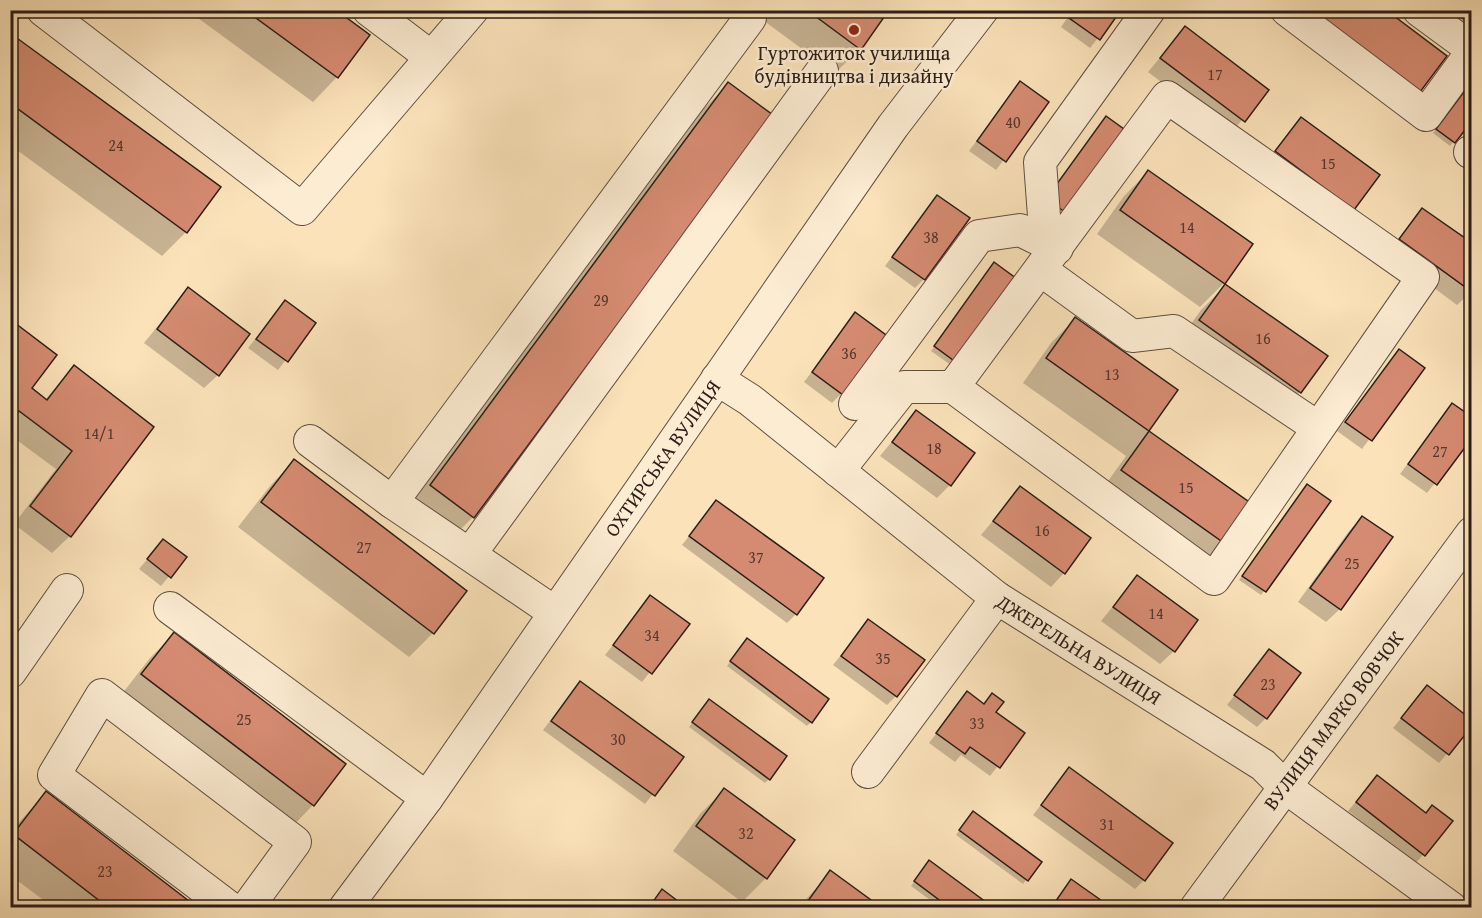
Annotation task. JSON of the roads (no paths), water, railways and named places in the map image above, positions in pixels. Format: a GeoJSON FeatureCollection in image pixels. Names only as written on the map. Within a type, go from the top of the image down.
{"type":"FeatureCollection","features":[{"type":"Feature","properties":{"kind":"street"},"geometry":{"type":"LineString","coordinates":[[43,10],[302,209],[472,10]]}},
{"type":"Feature","properties":{"kind":"street"},"geometry":{"type":"LineString","coordinates":[[369,10],[430,57]]}},
{"type":"Feature","properties":{"kind":"street","name":"ОХТИРСЬКА ВУЛИЦЯ"},"geometry":{"type":"LineString","coordinates":[[345,908],[427,798],[893,126],[982,10]]}},
{"type":"Feature","properties":{"kind":"street"},"geometry":{"type":"LineString","coordinates":[[1048,254],[1040,162],[1149,10]]}},
{"type":"Feature","properties":{"kind":"street"},"geometry":{"type":"LineString","coordinates":[[1287,10],[1425,115],[1472,51],[1419,10]]}},
{"type":"Feature","properties":{"kind":"street"},"geometry":{"type":"LineString","coordinates":[[392,502],[750,18]]}},
{"type":"Feature","properties":{"kind":"street"},"geometry":{"type":"LineString","coordinates":[[470,554],[822,71]]}},
{"type":"Feature","properties":{"kind":"street"},"geometry":{"type":"LineString","coordinates":[[838,471],[904,387],[953,387],[1214,579],[1317,427],[1423,277],[1167,97],[1048,254],[953,387]]}},
{"type":"Feature","properties":{"kind":"street"},"geometry":{"type":"LineString","coordinates":[[855,404],[979,236],[1020,230],[1048,254],[1132,336],[1174,331],[1317,427]]}},
{"type":"Feature","properties":{"kind":"street","name":"ДЖЕРЕЛЬНА ВУЛИЦЯ"},"geometry":{"type":"LineString","coordinates":[[717,379],[750,400],[997,598],[1263,765],[1284,786],[1450,908]]}},
{"type":"Feature","properties":{"kind":"street"},"geometry":{"type":"LineString","coordinates":[[310,441],[392,502],[554,612]]}},
{"type":"Feature","properties":{"kind":"street","name":"ВУЛИЦЯ МАРКО ВОВЧОК"},"geometry":{"type":"LineString","coordinates":[[1196,908],[1472,534]]}},
{"type":"Feature","properties":{"kind":"street"},"geometry":{"type":"LineString","coordinates":[[10,672],[68,590]]}},
{"type":"Feature","properties":{"kind":"street"},"geometry":{"type":"LineString","coordinates":[[868,772],[997,598]]}},
{"type":"Feature","properties":{"kind":"street"},"geometry":{"type":"LineString","coordinates":[[170,608],[427,798]]}},
{"type":"Feature","properties":{"kind":"street"},"geometry":{"type":"LineString","coordinates":[[230,908],[54,775],[102,695],[295,842],[247,908]]}},
{"type":"Feature","properties":{"kind":"place","name":"Гуртожиток училища будівництва і дизайну"},"geometry":{"type":"Point","coordinates":[854,30]}}]}
